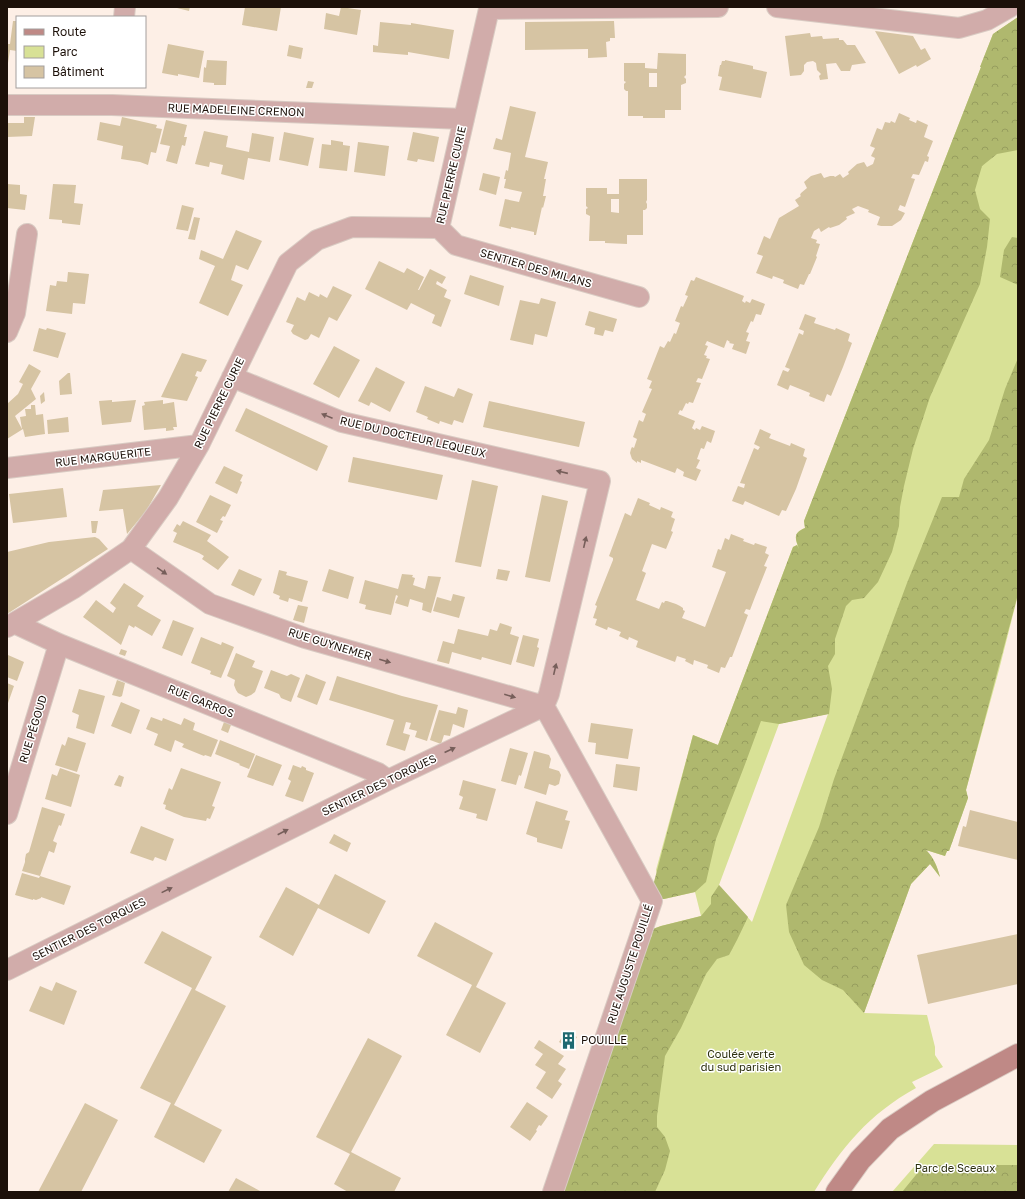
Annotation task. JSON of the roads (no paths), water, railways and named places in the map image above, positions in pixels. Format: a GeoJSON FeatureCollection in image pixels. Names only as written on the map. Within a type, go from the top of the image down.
{"type":"FeatureCollection","features":[{"type":"Feature","properties":{"kind":"main road"},"geometry":{"type":"LineString","coordinates":[[837,1192],[860,1160],[890,1129],[932,1101],[1018,1055]]}},
{"type":"Feature","properties":{"kind":"street","name":"RUE PIERRE CURIE"},"geometry":{"type":"LineString","coordinates":[[11,625],[74,588],[131,548],[168,498],[199,445],[288,263],[317,240],[352,227],[439,228],[464,119],[482,8],[718,7]]}},
{"type":"Feature","properties":{"kind":"street"},"geometry":{"type":"LineString","coordinates":[[777,7],[959,28],[988,20],[1010,7]]}},
{"type":"Feature","properties":{"kind":"street","name":"RUE MADELEINE CRENON"},"geometry":{"type":"LineString","coordinates":[[7,105],[113,96],[464,119]]}},
{"type":"Feature","properties":{"kind":"street","name":"SENTIER DES MILANS"},"geometry":{"type":"LineString","coordinates":[[439,228],[456,245],[639,297]]}},
{"type":"Feature","properties":{"kind":"street"},"geometry":{"type":"LineString","coordinates":[[7,332],[15,313],[27,234]]}},
{"type":"Feature","properties":{"kind":"street","name":"RUE DU DOCTEUR LEQUEUX"},"geometry":{"type":"LineString","coordinates":[[232,378],[342,422],[600,480],[549,694],[544,706]]}},
{"type":"Feature","properties":{"kind":"street","name":"RUE MARGUERITE"},"geometry":{"type":"LineString","coordinates":[[7,468],[199,445]]}},
{"type":"Feature","properties":{"kind":"street","name":"RUE GUYNEMER"},"geometry":{"type":"LineString","coordinates":[[131,548],[210,604],[305,638],[544,706]]}},
{"type":"Feature","properties":{"kind":"street","name":"RUE GARROS"},"geometry":{"type":"LineString","coordinates":[[11,625],[378,773],[388,780]]}},
{"type":"Feature","properties":{"kind":"street","name":"RUE PÉGOUD"},"geometry":{"type":"LineString","coordinates":[[7,814],[60,644]]}},
{"type":"Feature","properties":{"kind":"street","name":"SENTIER DES TORQUES"},"geometry":{"type":"LineString","coordinates":[[7,970],[388,780],[544,706]]}},
{"type":"Feature","properties":{"kind":"street","name":"RUE AUGUSTE POUILLÉ"},"geometry":{"type":"LineString","coordinates":[[544,706],[652,901],[553,1192]]}},
{"type":"Feature","properties":{"kind":"place","name":"POUILLE"},"geometry":{"type":"Point","coordinates":[568,1040]}},
{"type":"Feature","properties":{"kind":"park label","name":"Coulée verte du sud parisien"},"geometry":{"type":"Point","coordinates":[741,1060]}},
{"type":"Feature","properties":{"kind":"park label","name":"Parc de Sceaux"},"geometry":{"type":"Point","coordinates":[955,1168]}}]}
